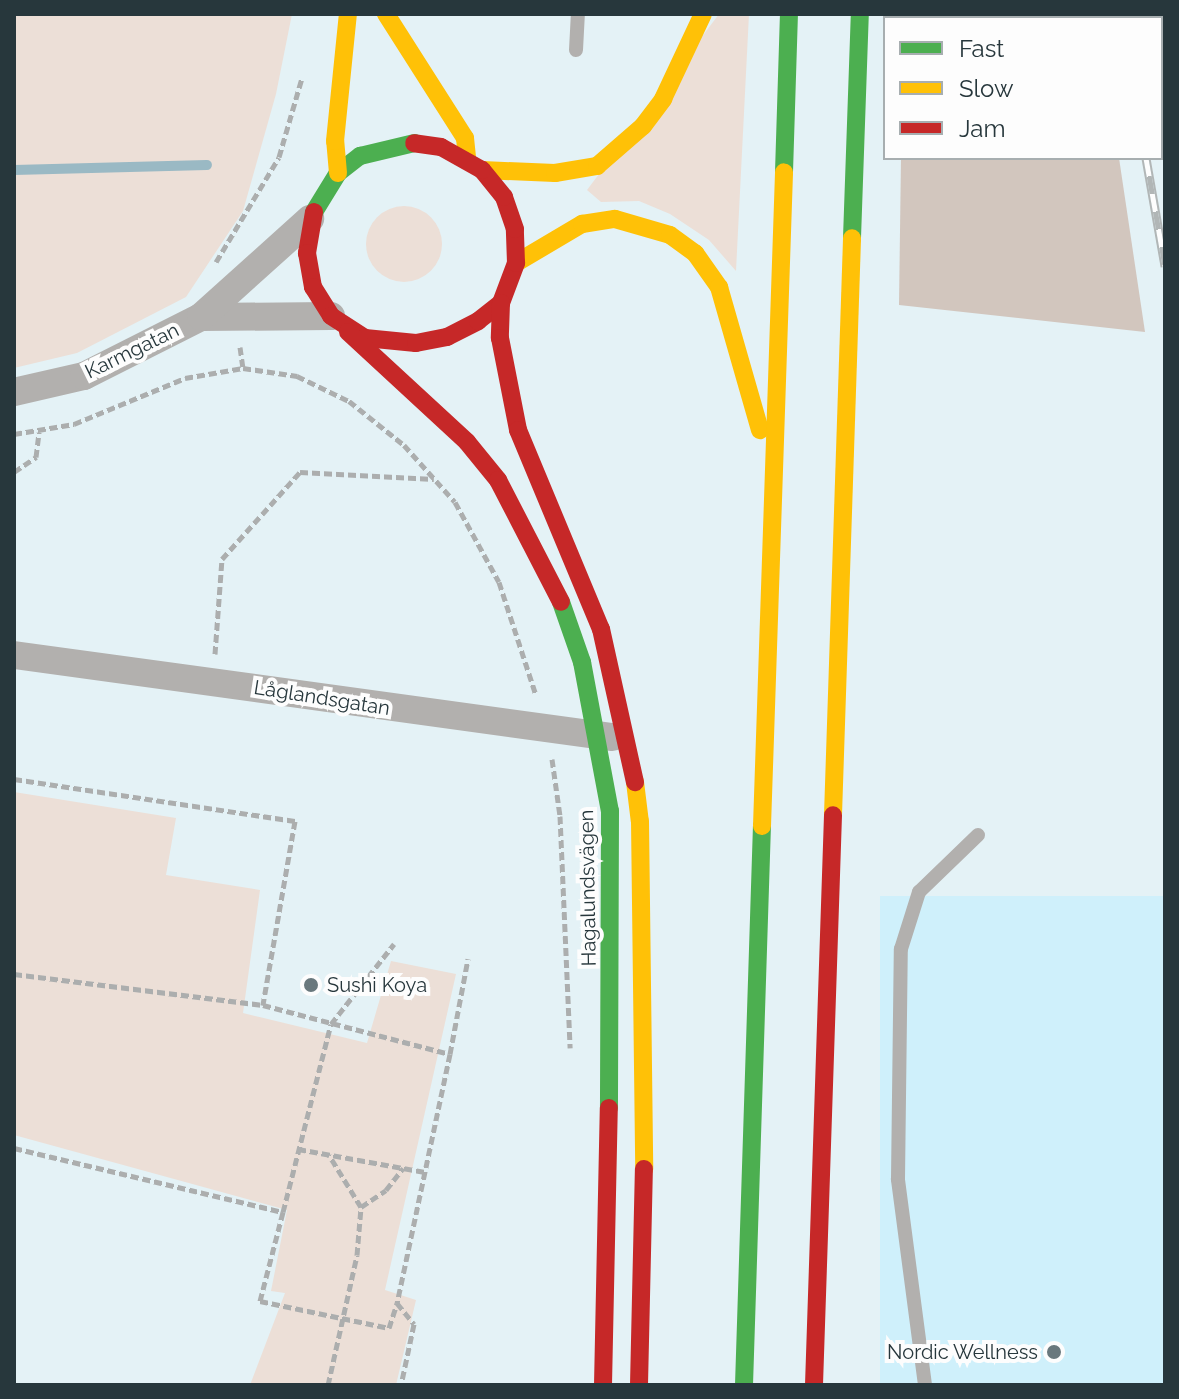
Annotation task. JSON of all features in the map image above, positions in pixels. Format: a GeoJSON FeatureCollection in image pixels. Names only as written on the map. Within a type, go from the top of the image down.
{"type":"FeatureCollection","features":[{"type":"Feature","properties":{"kind":"main road"},"geometry":{"type":"LineString","coordinates":[[338,173],[335,141],[348,14]]}},
{"type":"Feature","properties":{"kind":"main road"},"geometry":{"type":"LineString","coordinates":[[386,14],[465,138],[467,158]]}},
{"type":"Feature","properties":{"kind":"main road"},"geometry":{"type":"LineString","coordinates":[[482,170],[555,173],[597,166],[643,126],[663,99],[703,14]]}},
{"type":"Feature","properties":{"kind":"main road"},"geometry":{"type":"LineString","coordinates":[[744,1385],[789,14]]}},
{"type":"Feature","properties":{"kind":"main road"},"geometry":{"type":"LineString","coordinates":[[814,1385],[860,14]]}},
{"type":"Feature","properties":{"kind":"main road","name":"Hagalundsvägen"},"geometry":{"type":"LineString","coordinates":[[603,1385],[613,884],[610,811],[582,662],[552,577],[526,525],[467,442],[340,324],[313,287],[307,253],[310,219],[338,173],[360,156],[414,143],[467,158],[482,170],[504,197],[515,229],[516,263],[501,303],[500,338],[518,430],[601,629],[629,738],[640,821],[645,945],[639,1385]]}},
{"type":"Feature","properties":{"kind":"main road"},"geometry":{"type":"LineString","coordinates":[[516,263],[582,224],[615,219],[670,235],[695,253],[719,287],[773,479]]}},
{"type":"Feature","properties":{"kind":"main road"},"geometry":{"type":"LineString","coordinates":[[340,324],[416,343],[447,337],[501,303]]}},
{"type":"Feature","properties":{"kind":"street"},"geometry":{"type":"LineString","coordinates":[[231,307],[310,219]]}},
{"type":"Feature","properties":{"kind":"street","name":"Karmgatan"},"geometry":{"type":"LineString","coordinates":[[14,392],[84,376],[201,317],[231,307],[340,324]]}},
{"type":"Feature","properties":{"kind":"street","name":"Låglandsgatan"},"geometry":{"type":"LineString","coordinates":[[14,655],[548,732],[629,738]]}},
{"type":"Feature","properties":{"kind":"lane"},"geometry":{"type":"LineString","coordinates":[[576,50],[578,14]]}},
{"type":"Feature","properties":{"kind":"lane"},"geometry":{"type":"LineString","coordinates":[[925,1385],[898,1179],[901,949],[919,892],[978,835]]}},
{"type":"Feature","properties":{"kind":"path"},"geometry":{"type":"LineString","coordinates":[[243,368],[231,307],[215,258],[279,157],[304,68]]}},
{"type":"Feature","properties":{"kind":"path"},"geometry":{"type":"LineString","coordinates":[[14,434],[39,432],[85,420],[200,373],[243,368],[297,376],[349,401],[404,445],[435,479],[455,502],[499,582],[548,732],[560,816],[570,1051]]}},
{"type":"Feature","properties":{"kind":"path"},"geometry":{"type":"LineString","coordinates":[[14,472],[36,457],[39,432]]}},
{"type":"Feature","properties":{"kind":"path"},"geometry":{"type":"LineString","coordinates":[[213,682],[222,559],[300,472],[435,479]]}},
{"type":"Feature","properties":{"kind":"path"},"geometry":{"type":"LineString","coordinates":[[14,779],[295,821],[263,1005]]}},
{"type":"Feature","properties":{"kind":"path"},"geometry":{"type":"LineString","coordinates":[[394,944],[331,1024],[260,1301],[389,1328],[397,1303],[468,959]]}},
{"type":"Feature","properties":{"kind":"path"},"geometry":{"type":"LineString","coordinates":[[14,974],[263,1005],[450,1054]]}},
{"type":"Feature","properties":{"kind":"path"},"geometry":{"type":"LineString","coordinates":[[14,1148],[283,1212]]}},
{"type":"Feature","properties":{"kind":"path"},"geometry":{"type":"LineString","coordinates":[[298,1149],[425,1172]]}},
{"type":"Feature","properties":{"kind":"path"},"geometry":{"type":"LineString","coordinates":[[328,1385],[344,1318],[361,1207],[329,1155]]}},
{"type":"Feature","properties":{"kind":"path"},"geometry":{"type":"LineString","coordinates":[[361,1207],[386,1190],[403,1168]]}},
{"type":"Feature","properties":{"kind":"path"},"geometry":{"type":"LineString","coordinates":[[397,1303],[414,1324],[401,1385]]}},
{"type":"Feature","properties":{"kind":"shaded area"},"geometry":{"type":"Polygon","coordinates":[[[14,14],[292,14],[276,94],[243,211],[186,297],[77,353],[14,368],[14,14]]]}},
{"type":"Feature","properties":{"kind":"shaded area"},"geometry":{"type":"Polygon","coordinates":[[[719,14],[749,14],[736,271],[709,240],[670,214],[639,201],[601,202],[587,190],[719,14]]]}},
{"type":"Feature","properties":{"kind":"shaded area"},"geometry":{"type":"Polygon","coordinates":[[[904,14],[1097,14],[1097,16],[904,14]]]}},
{"type":"Feature","properties":{"kind":"shaded area"},"geometry":{"type":"Polygon","coordinates":[[[901,160],[1119,160],[1145,332],[899,305],[901,160]]]}},
{"type":"Feature","properties":{"kind":"shaded area"},"geometry":{"type":"Polygon","coordinates":[[[404,206],[419,209],[431,217],[439,229],[442,244],[439,259],[431,271],[419,279],[404,282],[389,279],[377,271],[369,259],[366,244],[369,229],[377,217],[389,209],[404,206]]]}},
{"type":"Feature","properties":{"kind":"shaded area"},"geometry":{"type":"Polygon","coordinates":[[[14,792],[176,818],[166,875],[260,890],[243,1013],[367,1043],[391,961],[456,974],[385,1290],[416,1300],[396,1385],[250,1385],[285,1293],[271,1291],[287,1210],[14,1135],[14,792]]]}},
{"type":"Feature","properties":{"kind":"shaded area"},"geometry":{"type":"Polygon","coordinates":[[[880,896],[1165,896],[1165,1385],[880,1385],[880,896]]]}},
{"type":"Feature","properties":{"kind":"waterway"},"geometry":{"type":"LineString","coordinates":[[14,170],[207,165]]}},
{"type":"Feature","properties":{"kind":"railway"},"geometry":{"type":"LineString","coordinates":[[1146,160],[1165,266]]}},
{"type":"Feature","properties":{"kind":"traffic: fast"},"geometry":{"type":"LineString","coordinates":[[784,172],[789,14]]}},
{"type":"Feature","properties":{"kind":"traffic: fast"},"geometry":{"type":"LineString","coordinates":[[852,238],[860,14]]}},
{"type":"Feature","properties":{"kind":"traffic: fast"},"geometry":{"type":"LineString","coordinates":[[314,212],[338,173],[360,156],[414,143]]}},
{"type":"Feature","properties":{"kind":"traffic: fast"},"geometry":{"type":"LineString","coordinates":[[561,602],[582,662],[610,811],[609,1108]]}},
{"type":"Feature","properties":{"kind":"traffic: fast"},"geometry":{"type":"LineString","coordinates":[[744,1385],[762,826]]}},
{"type":"Feature","properties":{"kind":"traffic: slow"},"geometry":{"type":"LineString","coordinates":[[338,173],[335,141],[348,14]]}},
{"type":"Feature","properties":{"kind":"traffic: slow"},"geometry":{"type":"LineString","coordinates":[[386,14],[465,138],[467,158]]}},
{"type":"Feature","properties":{"kind":"traffic: slow"},"geometry":{"type":"LineString","coordinates":[[482,170],[555,173],[597,166],[643,126],[663,99],[703,14]]}},
{"type":"Feature","properties":{"kind":"traffic: slow"},"geometry":{"type":"LineString","coordinates":[[762,826],[784,172]]}},
{"type":"Feature","properties":{"kind":"traffic: slow"},"geometry":{"type":"LineString","coordinates":[[516,263],[582,224],[615,219],[670,235],[695,253],[719,287],[760,430]]}},
{"type":"Feature","properties":{"kind":"traffic: slow"},"geometry":{"type":"LineString","coordinates":[[833,815],[852,238]]}},
{"type":"Feature","properties":{"kind":"traffic: slow"},"geometry":{"type":"LineString","coordinates":[[635,782],[640,821],[644,1169]]}},
{"type":"Feature","properties":{"kind":"traffic: jam"},"geometry":{"type":"LineString","coordinates":[[314,212],[307,253],[313,287],[331,316],[365,338],[416,343],[447,337],[478,321],[501,303],[516,263],[515,229],[504,197],[482,170],[441,147],[414,143]]}},
{"type":"Feature","properties":{"kind":"traffic: jam"},"geometry":{"type":"LineString","coordinates":[[501,303],[500,338],[518,430],[601,629],[635,782]]}},
{"type":"Feature","properties":{"kind":"traffic: jam"},"geometry":{"type":"LineString","coordinates":[[348,332],[467,442],[498,480],[561,602]]}},
{"type":"Feature","properties":{"kind":"traffic: jam"},"geometry":{"type":"LineString","coordinates":[[814,1385],[833,815]]}},
{"type":"Feature","properties":{"kind":"traffic: jam"},"geometry":{"type":"LineString","coordinates":[[603,1385],[609,1108]]}},
{"type":"Feature","properties":{"kind":"traffic: jam"},"geometry":{"type":"LineString","coordinates":[[639,1385],[644,1169]]}},
{"type":"Feature","properties":{"kind":"place","name":"Sushi Koya"},"geometry":{"type":"Point","coordinates":[311,985]}},
{"type":"Feature","properties":{"kind":"place","name":"Nordic Wellness"},"geometry":{"type":"Point","coordinates":[1054,1352]}}]}
